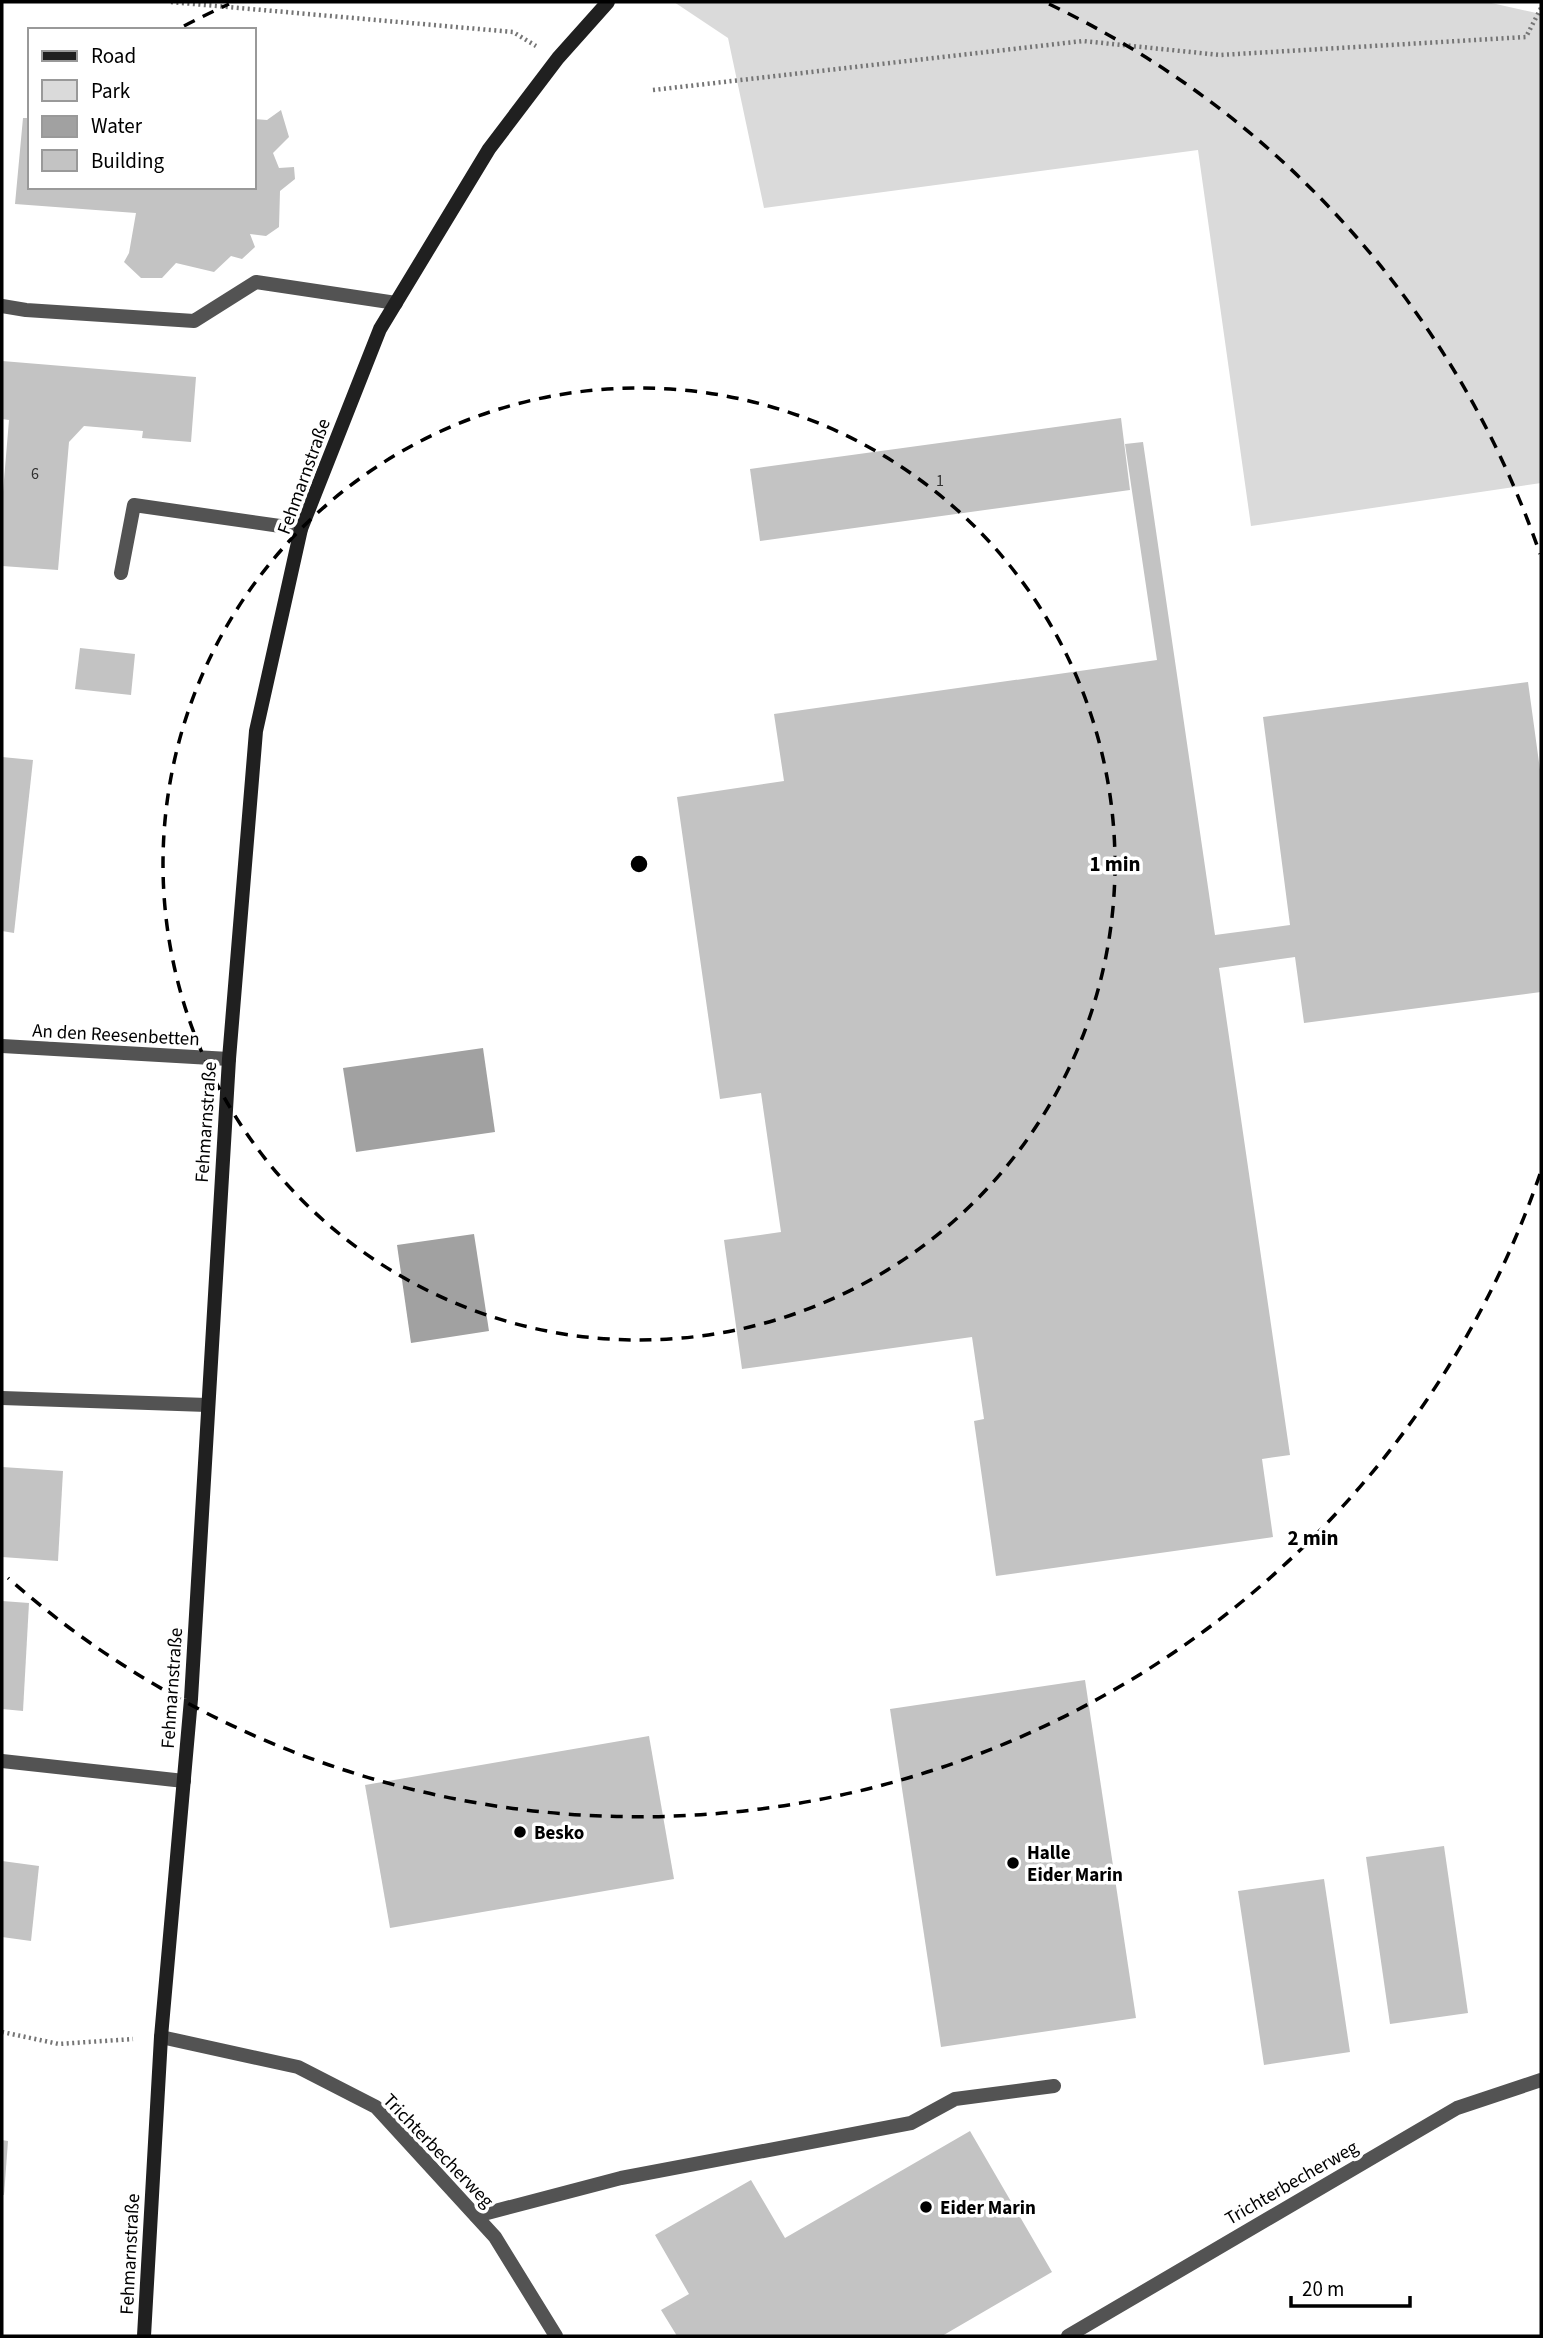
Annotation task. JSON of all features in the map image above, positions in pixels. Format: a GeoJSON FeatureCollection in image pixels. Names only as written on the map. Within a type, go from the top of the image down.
{"type":"FeatureCollection","features":[{"type":"Feature","properties":{"kind":"street","name":"Fehmarnstraße"},"geometry":{"type":"LineString","coordinates":[[144,2336],[162,2037],[192,1685],[229,1059],[256,731],[301,529],[380,329],[489,149],[558,58],[608,2]]}},
{"type":"Feature","properties":{"kind":"street"},"geometry":{"type":"LineString","coordinates":[[2,306],[26,310],[194,321],[256,282],[396,303]]}},
{"type":"Feature","properties":{"kind":"street"},"geometry":{"type":"LineString","coordinates":[[121,573],[134,505],[301,529]]}},
{"type":"Feature","properties":{"kind":"street","name":"An den Reesenbetten"},"geometry":{"type":"LineString","coordinates":[[2,1046],[229,1059]]}},
{"type":"Feature","properties":{"kind":"street"},"geometry":{"type":"LineString","coordinates":[[2,1398],[207,1405]]}},
{"type":"Feature","properties":{"kind":"street"},"geometry":{"type":"LineString","coordinates":[[2,1761],[184,1781]]}},
{"type":"Feature","properties":{"kind":"street","name":"Trichterbecherweg"},"geometry":{"type":"LineString","coordinates":[[162,2037],[298,2067],[376,2107],[495,2237],[556,2336]]}},
{"type":"Feature","properties":{"kind":"street","name":"Trichterbecherweg"},"geometry":{"type":"LineString","coordinates":[[1068,2336],[1457,2108],[1541,2080]]}},
{"type":"Feature","properties":{"kind":"street"},"geometry":{"type":"LineString","coordinates":[[476,2216],[621,2178],[911,2123],[955,2099],[1054,2086]]}},
{"type":"Feature","properties":{"kind":"path"},"geometry":{"type":"LineString","coordinates":[[171,2],[513,32],[558,58]]}},
{"type":"Feature","properties":{"kind":"path"},"geometry":{"type":"LineString","coordinates":[[653,90],[1083,41],[1220,55],[1526,37],[1541,8]]}},
{"type":"Feature","properties":{"kind":"path"},"geometry":{"type":"LineString","coordinates":[[2,2032],[59,2044],[162,2037]]}},
{"type":"Feature","properties":{"kind":"green space"},"geometry":{"type":"Polygon","coordinates":[[[674,2],[1487,2],[1541,14],[1541,483],[1251,526],[1198,150],[764,208],[728,38],[674,2]]]}},
{"type":"Feature","properties":{"kind":"water"},"geometry":{"type":"Polygon","coordinates":[[[483,1048],[495,1132],[356,1152],[343,1068],[483,1048]]]}},
{"type":"Feature","properties":{"kind":"water"},"geometry":{"type":"Polygon","coordinates":[[[474,1234],[489,1331],[411,1343],[397,1245],[474,1234]]]}},
{"type":"Feature","properties":{"kind":"building"},"geometry":{"type":"Polygon","coordinates":[[[281,110],[289,137],[273,153],[279,168],[294,167],[295,179],[280,191],[279,227],[266,236],[250,234],[255,247],[242,259],[231,256],[214,272],[176,263],[162,278],[141,278],[124,262],[129,253],[136,213],[15,204],[23,118],[28,118],[28,189],[256,189],[256,119],[267,120],[281,110]]]}},
{"type":"Feature","properties":{"kind":"building"},"geometry":{"type":"Polygon","coordinates":[[[2,361],[196,377],[191,442],[142,438],[143,431],[84,426],[69,442],[58,570],[2,566],[2,504],[9,420],[2,419],[2,361]]]}},
{"type":"Feature","properties":{"kind":"building"},"geometry":{"type":"Polygon","coordinates":[[[1121,418],[1130,490],[760,541],[750,469],[1121,418]]]}},
{"type":"Feature","properties":{"kind":"building"},"geometry":{"type":"Polygon","coordinates":[[[1143,442],[1215,935],[1290,925],[1263,717],[1528,682],[1541,777],[1541,992],[1304,1023],[1295,957],[1219,968],[1290,1455],[1262,1459],[1273,1537],[996,1576],[974,1421],[984,1419],[972,1337],[742,1369],[724,1240],[781,1232],[761,1093],[720,1099],[677,797],[784,781],[774,714],[1157,660],[1125,444],[1143,442]]]}},
{"type":"Feature","properties":{"kind":"building"},"geometry":{"type":"Polygon","coordinates":[[[80,648],[135,654],[131,695],[75,689],[80,648]]]}},
{"type":"Feature","properties":{"kind":"building"},"geometry":{"type":"Polygon","coordinates":[[[2,757],[33,760],[14,933],[2,931],[2,757]]]}},
{"type":"Feature","properties":{"kind":"building"},"geometry":{"type":"Polygon","coordinates":[[[2,1467],[63,1471],[58,1561],[2,1557],[2,1467]]]}},
{"type":"Feature","properties":{"kind":"building"},"geometry":{"type":"Polygon","coordinates":[[[2,1601],[29,1603],[23,1711],[2,1709],[2,1601]]]}},
{"type":"Feature","properties":{"kind":"building","name":"Halle Eider Marin"},"geometry":{"type":"Polygon","coordinates":[[[1085,1680],[1136,2018],[941,2047],[890,1709],[1085,1680]]]}},
{"type":"Feature","properties":{"kind":"building","name":"Besko"},"geometry":{"type":"Polygon","coordinates":[[[649,1736],[674,1879],[390,1928],[365,1785],[649,1736]]]}},
{"type":"Feature","properties":{"kind":"building"},"geometry":{"type":"Polygon","coordinates":[[[1444,1846],[1468,2013],[1390,2024],[1366,1857],[1444,1846]]]}},
{"type":"Feature","properties":{"kind":"building"},"geometry":{"type":"Polygon","coordinates":[[[2,1861],[39,1866],[31,1941],[2,1937],[2,1861]]]}},
{"type":"Feature","properties":{"kind":"building"},"geometry":{"type":"Polygon","coordinates":[[[1324,1879],[1350,2052],[1264,2065],[1238,1891],[1324,1879]]]}},
{"type":"Feature","properties":{"kind":"building","name":"Eider Marin"},"geometry":{"type":"Polygon","coordinates":[[[970,2131],[1052,2272],[942,2336],[677,2336],[661,2310],[689,2294],[655,2235],[751,2180],[785,2238],[970,2131]]]}},
{"type":"Feature","properties":{"kind":"building"},"geometry":{"type":"Polygon","coordinates":[[[2,2140],[8,2141],[4,2195],[2,2195],[2,2140]]]}},
{"type":"Feature","properties":{"kind":"place","name":"Besko"},"geometry":{"type":"Point","coordinates":[520,1832]}},
{"type":"Feature","properties":{"kind":"place","name":"Halle Eider Marin"},"geometry":{"type":"Point","coordinates":[1013,1863]}},
{"type":"Feature","properties":{"kind":"place","name":"Eider Marin"},"geometry":{"type":"Point","coordinates":[926,2207]}}]}
